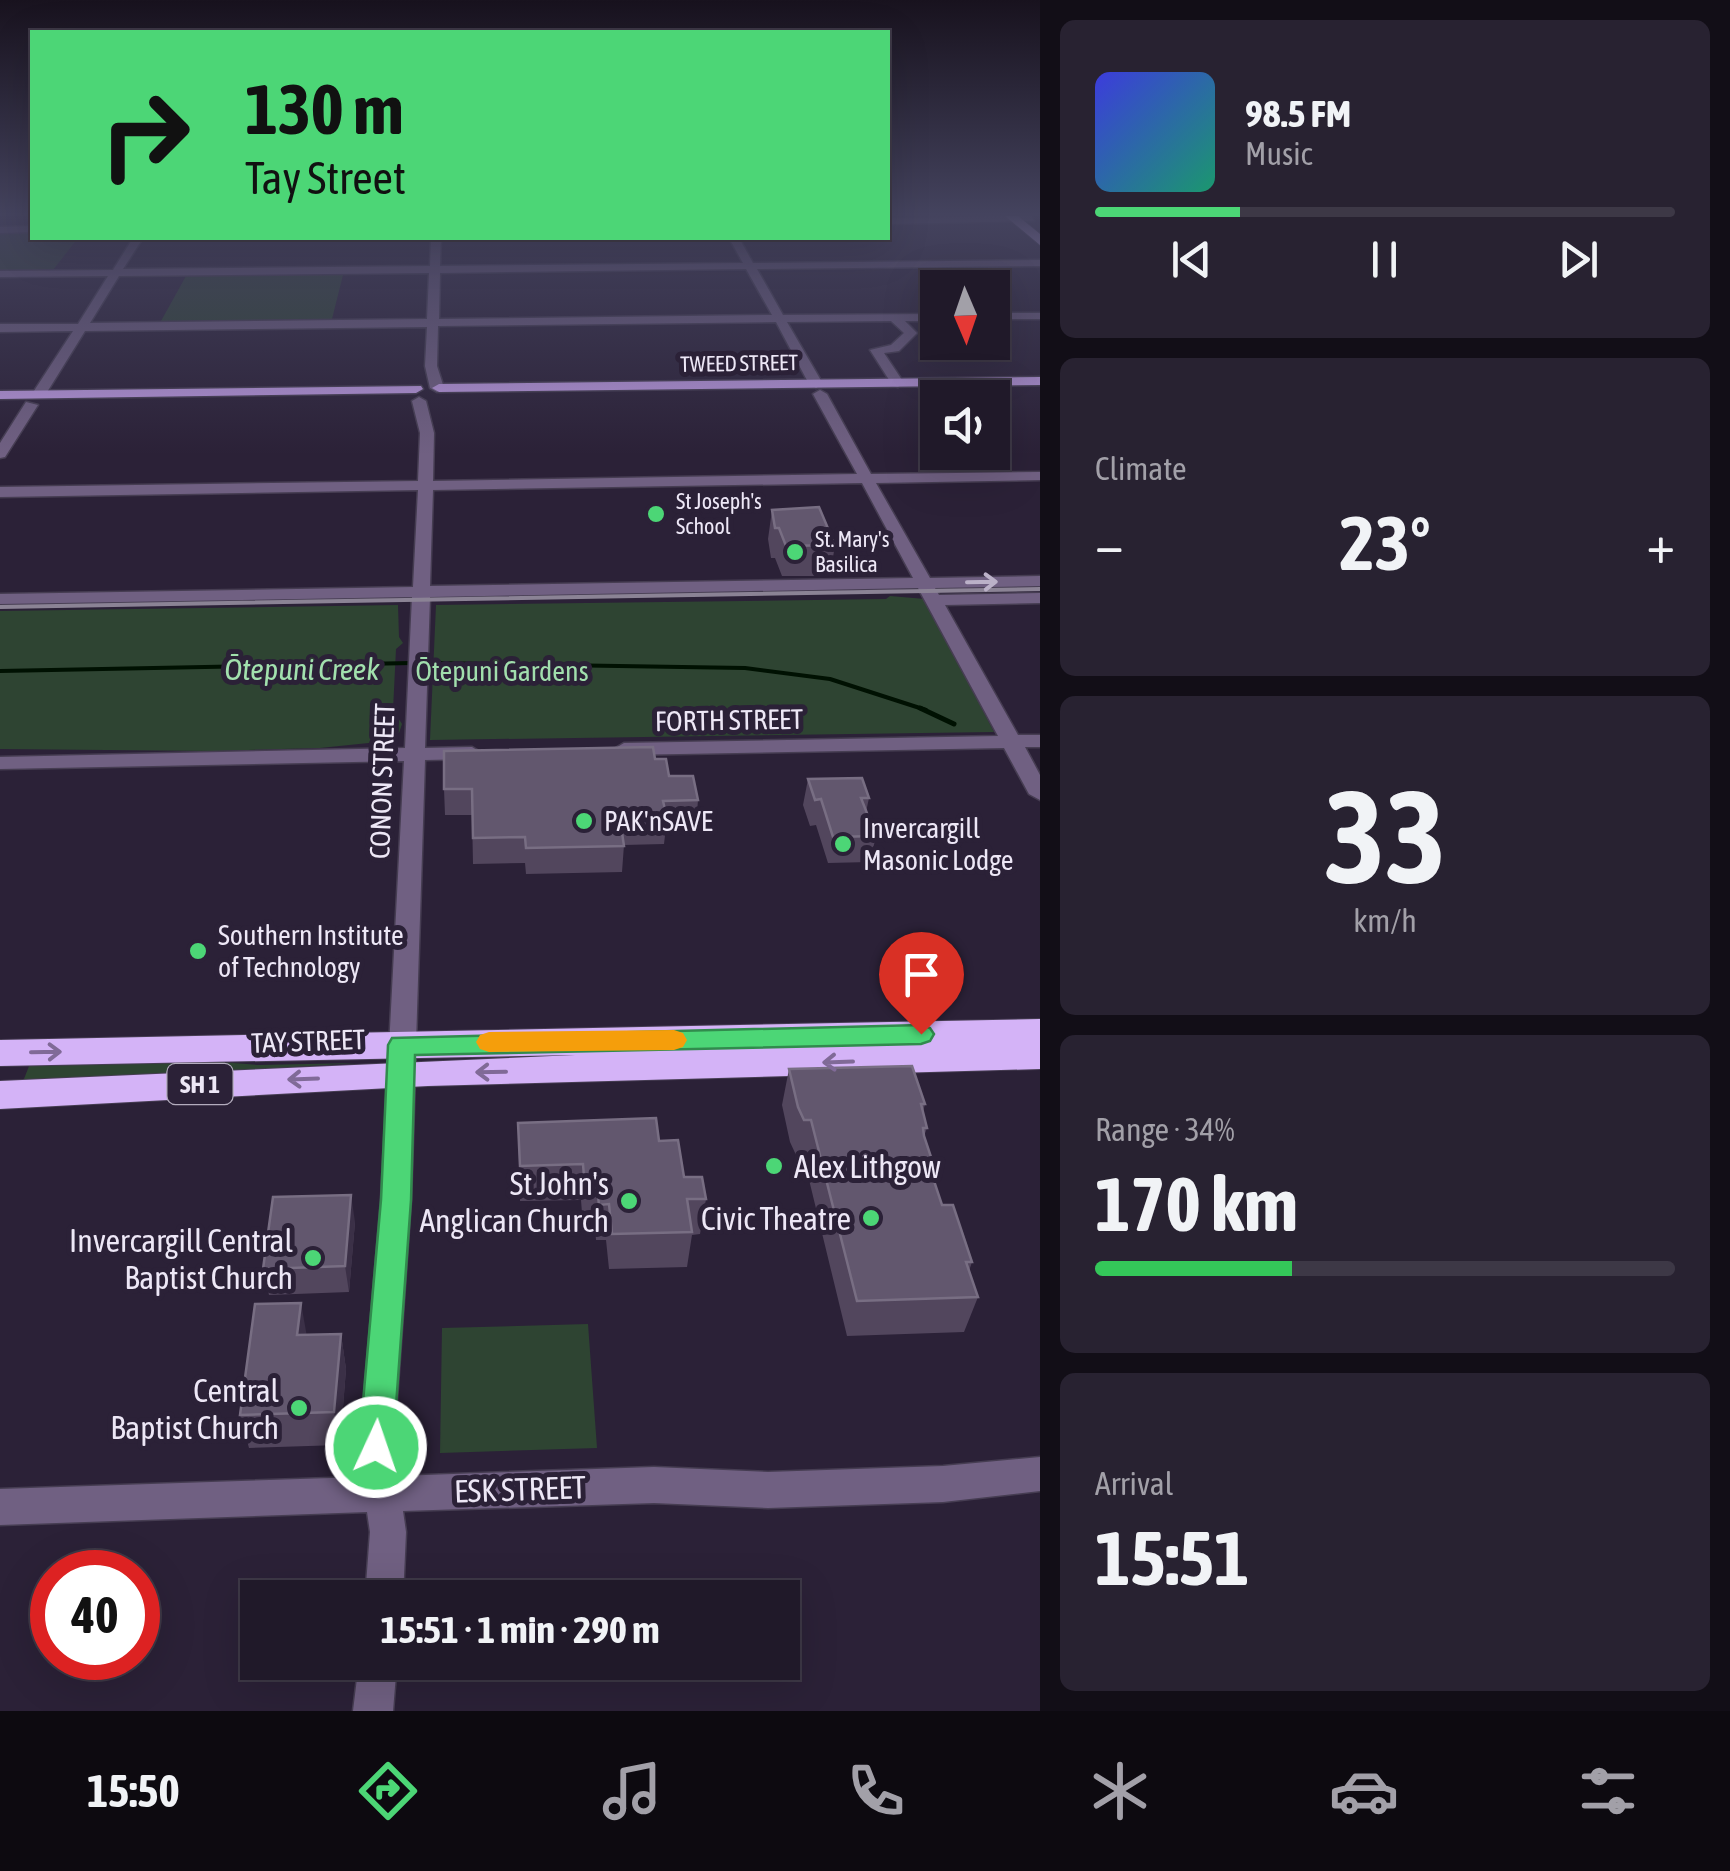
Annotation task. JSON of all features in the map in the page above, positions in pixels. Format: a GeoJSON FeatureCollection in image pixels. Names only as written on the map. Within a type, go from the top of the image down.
{"type":"FeatureCollection","features":[{"type":"Feature","properties":{"kind":"highway","name":"TAY STREET"},"geometry":{"type":"LineString","coordinates":[[0,1095],[401,1059],[1040,1032]]}},
{"type":"Feature","properties":{"kind":"highway","name":"TAY STREET"},"geometry":{"type":"LineString","coordinates":[[0,1053],[401,1059],[1040,1056]]}},
{"type":"Feature","properties":{"kind":"main road","name":"TWEED STREET"},"geometry":{"type":"LineString","coordinates":[[1010,386],[1040,381]]}},
{"type":"Feature","properties":{"kind":"main road","name":"TWEED STREET"},"geometry":{"type":"LineString","coordinates":[[625,392],[794,384],[842,394],[920,390]]}},
{"type":"Feature","properties":{"kind":"main road","name":"TWEED STREET"},"geometry":{"type":"LineString","coordinates":[[0,405],[35,400],[818,389],[920,384]]}},
{"type":"Feature","properties":{"kind":"main road","name":"TWEED STREET"},"geometry":{"type":"LineString","coordinates":[[1010,386],[1040,391]]}},
{"type":"Feature","properties":{"kind":"main road","name":"TWEED STREET"},"geometry":{"type":"LineString","coordinates":[[35,400],[54,404],[428,394]]}},
{"type":"Feature","properties":{"kind":"main road"},"geometry":{"type":"LineString","coordinates":[[7,395],[35,400]]}},
{"type":"Feature","properties":{"kind":"street"},"geometry":{"type":"LineString","coordinates":[[0,454],[101,296]]}},
{"type":"Feature","properties":{"kind":"street"},"geometry":{"type":"LineString","coordinates":[[428,394],[433,296]]}},
{"type":"Feature","properties":{"kind":"street"},"geometry":{"type":"LineString","coordinates":[[766,296],[1040,794]]}},
{"type":"Feature","properties":{"kind":"street"},"geometry":{"type":"LineString","coordinates":[[1010,316],[1040,316]]}},
{"type":"Feature","properties":{"kind":"street"},"geometry":{"type":"LineString","coordinates":[[0,328],[920,317]]}},
{"type":"Feature","properties":{"kind":"street"},"geometry":{"type":"LineString","coordinates":[[895,318],[911,333],[895,348],[876,350],[898,383]]}},
{"type":"Feature","properties":{"kind":"street","name":"CONON STREET"},"geometry":{"type":"LineString","coordinates":[[385,1580],[388,1532],[376,1447],[396,1200],[428,394]]}},
{"type":"Feature","properties":{"kind":"street"},"geometry":{"type":"LineString","coordinates":[[0,492],[1040,476]]}},
{"type":"Feature","properties":{"kind":"street"},"geometry":{"type":"LineString","coordinates":[[929,592],[1040,581]]}},
{"type":"Feature","properties":{"kind":"street"},"geometry":{"type":"LineString","coordinates":[[0,599],[421,592],[929,592],[1040,598]]}},
{"type":"Feature","properties":{"kind":"street","name":"FORTH STREET"},"geometry":{"type":"LineString","coordinates":[[608,750],[1040,742]]}},
{"type":"Feature","properties":{"kind":"street"},"geometry":{"type":"LineString","coordinates":[[0,763],[492,753]]}},
{"type":"Feature","properties":{"kind":"street","name":"ESK STREET"},"geometry":{"type":"LineString","coordinates":[[0,1507],[654,1484],[768,1490],[943,1484],[1040,1474]]}},
{"type":"Feature","properties":{"kind":"street"},"geometry":{"type":"LineString","coordinates":[[373,1711],[376,1680]]}},
{"type":"Feature","properties":{"kind":"green space"},"geometry":{"type":"Polygon","coordinates":[[[175,296],[338,296],[332,319],[161,321],[175,296]]]}},
{"type":"Feature","properties":{"kind":"green space","name":"Ōtepuni Gardens"},"geometry":{"type":"Polygon","coordinates":[[[890,596],[925,599],[994,732],[430,740],[436,605],[890,596]]]}},
{"type":"Feature","properties":{"kind":"green space","name":"Ōtepuni Gardens"},"geometry":{"type":"Polygon","coordinates":[[[398,605],[399,637],[403,643],[396,649],[393,710],[402,724],[399,733],[392,733],[388,741],[320,748],[214,751],[0,749],[0,611],[398,605]]]}},
{"type":"Feature","properties":{"kind":"green space"},"geometry":{"type":"Polygon","coordinates":[[[196,1060],[258,1065],[358,1063],[22,1084],[31,1061],[196,1060]]]}},
{"type":"Feature","properties":{"kind":"green space"},"geometry":{"type":"Polygon","coordinates":[[[588,1324],[597,1448],[440,1453],[442,1328],[588,1324]]]}},
{"type":"Feature","properties":{"kind":"building"},"geometry":{"type":"Polygon","coordinates":[[[819,507],[835,545],[786,546],[779,528],[775,528],[772,510],[819,507]]]}},
{"type":"Feature","properties":{"kind":"building","name":"PAK'nSAVE"},"geometry":{"type":"Polygon","coordinates":[[[653,747],[655,759],[666,759],[669,776],[693,776],[698,800],[663,801],[667,818],[620,819],[624,846],[526,848],[525,837],[473,838],[472,789],[444,789],[444,751],[653,747]]]}},
{"type":"Feature","properties":{"kind":"building"},"geometry":{"type":"Polygon","coordinates":[[[862,778],[869,798],[861,798],[876,836],[833,837],[821,799],[815,800],[808,779],[862,778]]]}},
{"type":"Feature","properties":{"kind":"building","name":"Civic Theatre"},"geometry":{"type":"Polygon","coordinates":[[[912,1066],[925,1104],[921,1104],[927,1128],[923,1128],[924,1136],[932,1160],[927,1160],[942,1205],[953,1205],[972,1262],[966,1262],[978,1297],[857,1301],[811,1120],[804,1120],[798,1107],[789,1069],[912,1066]]]}},
{"type":"Feature","properties":{"kind":"building"},"geometry":{"type":"Polygon","coordinates":[[[656,1118],[659,1141],[678,1140],[684,1177],[702,1177],[706,1199],[687,1199],[692,1232],[612,1234],[609,1204],[599,1205],[596,1177],[584,1177],[583,1164],[520,1166],[518,1123],[656,1118]]]}},
{"type":"Feature","properties":{"kind":"building"},"geometry":{"type":"Polygon","coordinates":[[[351,1195],[345,1266],[263,1269],[273,1197],[351,1195]]]}},
{"type":"Feature","properties":{"kind":"building"},"geometry":{"type":"Polygon","coordinates":[[[301,1303],[297,1335],[341,1334],[334,1412],[240,1415],[255,1304],[301,1303]]]}},
{"type":"Feature","properties":{"kind":"waterway","name":"Ōtepuni Creek"},"geometry":{"type":"LineString","coordinates":[[0,671],[412,663]]}},
{"type":"Feature","properties":{"kind":"waterway","name":"Ōtepuni Creek"},"geometry":{"type":"LineString","coordinates":[[423,663],[745,668],[830,679],[920,708]]}},
{"type":"Feature","properties":{"kind":"waterway","name":"Ōtepuni Creek"},"geometry":{"type":"LineString","coordinates":[[920,708],[926,710]]}},
{"type":"Feature","properties":{"kind":"waterway","name":"Ōtepuni Creek"},"geometry":{"type":"LineString","coordinates":[[920,708],[954,724]]}},
{"type":"Feature","properties":{"kind":"railway"},"geometry":{"type":"LineString","coordinates":[[0,607],[1040,589]]}},
{"type":"Feature","properties":{"kind":"slow traffic"},"geometry":{"type":"LineString","coordinates":[[489,1042],[674,1040]]}},
{"type":"Feature","properties":{"kind":"place","name":"St Joseph's School"},"geometry":{"type":"Point","coordinates":[656,514]}},
{"type":"Feature","properties":{"kind":"place","name":"St. Mary's Basilica"},"geometry":{"type":"Point","coordinates":[795,552]}},
{"type":"Feature","properties":{"kind":"place","name":"PAK'nSAVE"},"geometry":{"type":"Point","coordinates":[584,821]}},
{"type":"Feature","properties":{"kind":"place","name":"Invercargill Masonic Lodge"},"geometry":{"type":"Point","coordinates":[843,844]}},
{"type":"Feature","properties":{"kind":"place","name":"Southern Institute of Technology"},"geometry":{"type":"Point","coordinates":[198,951]}},
{"type":"Feature","properties":{"kind":"place","name":"Alex Lithgow"},"geometry":{"type":"Point","coordinates":[774,1166]}},
{"type":"Feature","properties":{"kind":"place","name":"St John's Anglican Church"},"geometry":{"type":"Point","coordinates":[629,1201]}},
{"type":"Feature","properties":{"kind":"place","name":"Civic Theatre"},"geometry":{"type":"Point","coordinates":[871,1218]}},
{"type":"Feature","properties":{"kind":"place","name":"Invercargill Central Baptist Church"},"geometry":{"type":"Point","coordinates":[313,1258]}},
{"type":"Feature","properties":{"kind":"place","name":"Central Baptist Church"},"geometry":{"type":"Point","coordinates":[299,1408]}},
{"type":"Feature","properties":{"kind":"route"},"geometry":{"type":"LineString","coordinates":[[376,1447],[396,1200],[402,1045],[921,1034]]}}]}
